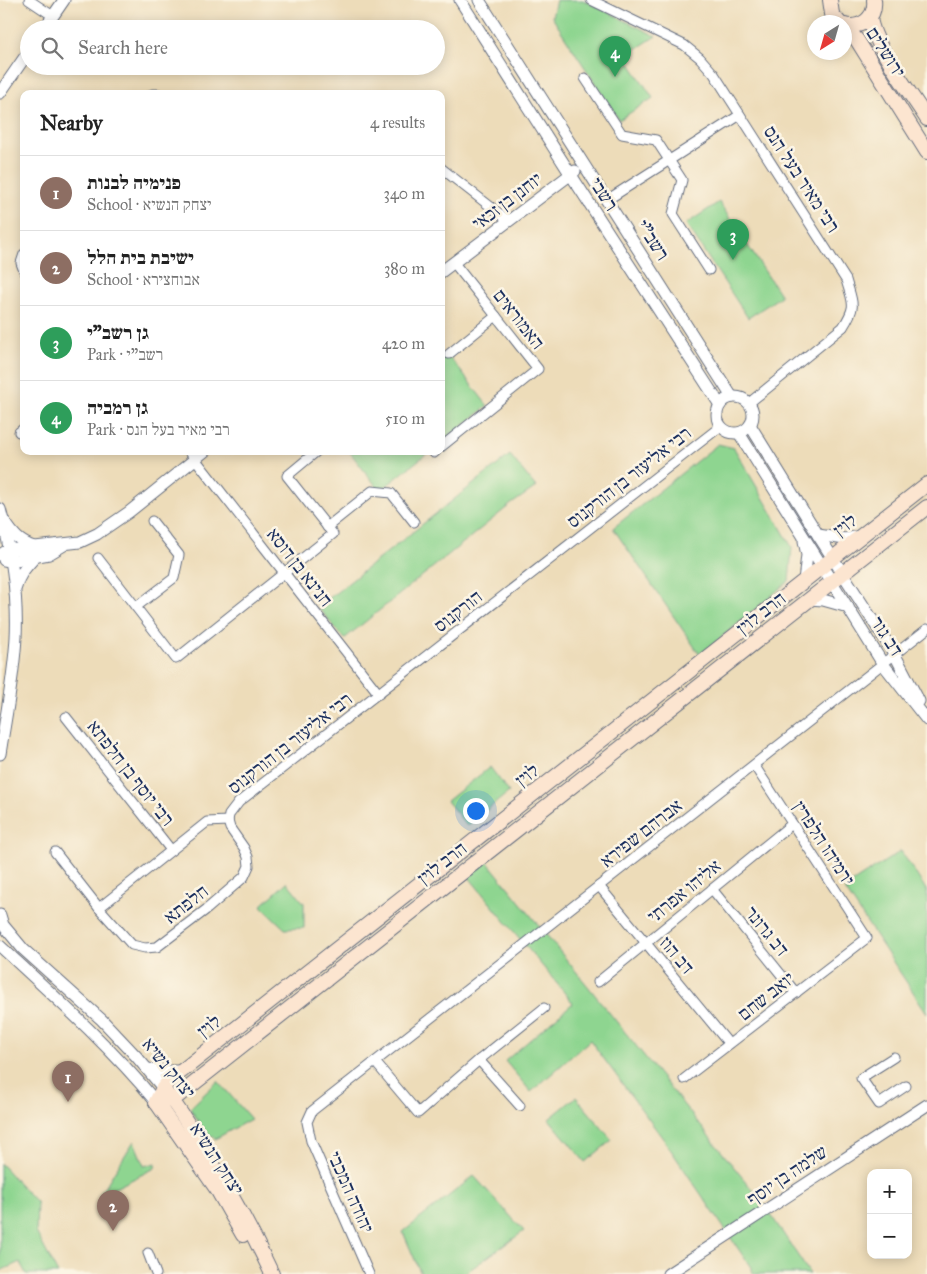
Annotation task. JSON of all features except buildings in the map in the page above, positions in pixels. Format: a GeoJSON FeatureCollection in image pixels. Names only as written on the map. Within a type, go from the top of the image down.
{"type":"FeatureCollection","features":[{"type":"Feature","properties":{"kind":"main road"},"geometry":{"type":"LineString","coordinates":[[830,0],[833,15]]}},
{"type":"Feature","properties":{"kind":"main road"},"geometry":{"type":"LineString","coordinates":[[852,25],[859,25],[874,5]]}},
{"type":"Feature","properties":{"kind":"main road","name":"ירושלים"},"geometry":{"type":"LineString","coordinates":[[874,5],[872,28],[927,120]]}},
{"type":"Feature","properties":{"kind":"main road","name":"ירושלים"},"geometry":{"type":"LineString","coordinates":[[852,34],[858,40],[927,152]]}},
{"type":"Feature","properties":{"kind":"main road","name":"לוין"},"geometry":{"type":"LineString","coordinates":[[156,1102],[163,1088],[182,1071],[927,484]]}},
{"type":"Feature","properties":{"kind":"main road","name":"הרב לוין"},"geometry":{"type":"LineString","coordinates":[[156,1102],[172,1100],[192,1085],[927,507]]}},
{"type":"Feature","properties":{"kind":"main road"},"geometry":{"type":"LineString","coordinates":[[186,1121],[186,1108],[192,1085]]}},
{"type":"Feature","properties":{"kind":"main road","name":"יצחק נשיא"},"geometry":{"type":"LineString","coordinates":[[163,1088],[186,1121],[226,1186],[252,1231],[272,1274]]}},
{"type":"Feature","properties":{"kind":"main road","name":"יצחק הנשיא"},"geometry":{"type":"LineString","coordinates":[[156,1102],[218,1191],[264,1274]]}},
{"type":"Feature","properties":{"kind":"street"},"geometry":{"type":"LineString","coordinates":[[28,0],[53,16]]}},
{"type":"Feature","properties":{"kind":"street"},"geometry":{"type":"LineString","coordinates":[[50,20],[64,0]]}},
{"type":"Feature","properties":{"kind":"street","name":"רשבי"},"geometry":{"type":"LineString","coordinates":[[460,0],[570,175],[720,405]]}},
{"type":"Feature","properties":{"kind":"street","name":"רשב\"י"},"geometry":{"type":"LineString","coordinates":[[479,0],[732,397]]}},
{"type":"Feature","properties":{"kind":"street","name":"רבי מאיר בעל הנס"},"geometry":{"type":"LineString","coordinates":[[591,0],[684,45],[700,58],[714,74],[846,280],[854,307],[843,327],[749,403]]}},
{"type":"Feature","properties":{"kind":"street"},"geometry":{"type":"LineString","coordinates":[[1,89],[20,63]]}},
{"type":"Feature","properties":{"kind":"street"},"geometry":{"type":"LineString","coordinates":[[585,78],[622,134],[656,140],[670,160],[682,180],[673,214],[709,270]]}},
{"type":"Feature","properties":{"kind":"street"},"geometry":{"type":"LineString","coordinates":[[606,200],[740,115]]}},
{"type":"Feature","properties":{"kind":"street","name":"יוחנן בן זכאי"},"geometry":{"type":"LineString","coordinates":[[445,269],[583,165]]}},
{"type":"Feature","properties":{"kind":"street"},"geometry":{"type":"LineString","coordinates":[[445,171],[509,221]]}},
{"type":"Feature","properties":{"kind":"street","name":"האמוראים"},"geometry":{"type":"LineString","coordinates":[[445,444],[538,370],[454,263]]}},
{"type":"Feature","properties":{"kind":"street"},"geometry":{"type":"LineString","coordinates":[[449,354],[496,316]]}},
{"type":"Feature","properties":{"kind":"street"},"geometry":{"type":"LineString","coordinates":[[732,397],[738,397],[749,403],[753,414],[750,425],[739,433],[729,432],[721,426],[717,416],[720,405],[732,397]]}},
{"type":"Feature","properties":{"kind":"street"},"geometry":{"type":"LineString","coordinates":[[750,425],[843,573]]}},
{"type":"Feature","properties":{"kind":"street","name":"רבי אליעזר בן הורקנוס"},"geometry":{"type":"LineString","coordinates":[[558,554],[721,426]]}},
{"type":"Feature","properties":{"kind":"street"},"geometry":{"type":"LineString","coordinates":[[739,433],[822,568]]}},
{"type":"Feature","properties":{"kind":"street"},"geometry":{"type":"LineString","coordinates":[[5,556],[35,552],[51,545],[80,542],[97,534],[129,512],[192,455]]}},
{"type":"Feature","properties":{"kind":"street","name":"חנינא בן דוסא"},"geometry":{"type":"LineString","coordinates":[[192,455],[379,694]]}},
{"type":"Feature","properties":{"kind":"street"},"geometry":{"type":"LineString","coordinates":[[98,558],[176,659],[333,534],[287,476],[312,455]]}},
{"type":"Feature","properties":{"kind":"street"},"geometry":{"type":"LineString","coordinates":[[327,527],[372,492],[390,493],[414,522]]}},
{"type":"Feature","properties":{"kind":"street"},"geometry":{"type":"LineString","coordinates":[[1,513],[14,535],[35,552]]}},
{"type":"Feature","properties":{"kind":"street"},"geometry":{"type":"LineString","coordinates":[[1,513],[5,556],[15,592]]}},
{"type":"Feature","properties":{"kind":"street"},"geometry":{"type":"LineString","coordinates":[[136,607],[174,578],[179,555],[152,521]]}},
{"type":"Feature","properties":{"kind":"street"},"geometry":{"type":"LineString","coordinates":[[818,535],[846,539],[862,536]]}},
{"type":"Feature","properties":{"kind":"street"},"geometry":{"type":"LineString","coordinates":[[804,537],[806,555],[804,581]]}},
{"type":"Feature","properties":{"kind":"street"},"geometry":{"type":"LineString","coordinates":[[0,754],[12,680],[16,636],[15,592],[18,577],[35,552]]}},
{"type":"Feature","properties":{"kind":"street","name":"הורקנוס"},"geometry":{"type":"LineString","coordinates":[[379,694],[558,554]]}},
{"type":"Feature","properties":{"kind":"street","name":"דב גור"},"geometry":{"type":"LineString","coordinates":[[822,568],[883,664],[927,719]]}},
{"type":"Feature","properties":{"kind":"street","name":"דב גור"},"geometry":{"type":"LineString","coordinates":[[843,573],[895,655],[927,719]]}},
{"type":"Feature","properties":{"kind":"street"},"geometry":{"type":"LineString","coordinates":[[809,600],[823,600],[848,607]]}},
{"type":"Feature","properties":{"kind":"street","name":"אברהם שפירא"},"geometry":{"type":"LineString","coordinates":[[307,1122],[312,1111],[927,629]]}},
{"type":"Feature","properties":{"kind":"street","name":"רבי אליעזר בן הורקנוס"},"geometry":{"type":"LineString","coordinates":[[228,821],[229,815],[239,802],[379,694]]}},
{"type":"Feature","properties":{"kind":"street","name":"רבי יוסף בן חלפתא"},"geometry":{"type":"LineString","coordinates":[[66,717],[171,850]]}},
{"type":"Feature","properties":{"kind":"street","name":"ירמיהו הלפרין"},"geometry":{"type":"LineString","coordinates":[[754,765],[867,938]]}},
{"type":"Feature","properties":{"kind":"street","name":"רבי יוסף בן חלפתא"},"geometry":{"type":"LineString","coordinates":[[99,908],[207,822],[228,821]]}},
{"type":"Feature","properties":{"kind":"street","name":"חלפתא"},"geometry":{"type":"LineString","coordinates":[[99,908],[132,945],[145,948],[157,947],[207,910],[244,877],[249,866],[248,857],[230,828],[228,821]]}},
{"type":"Feature","properties":{"kind":"street","name":"אליהו אפרתי"},"geometry":{"type":"LineString","coordinates":[[598,982],[792,824]]}},
{"type":"Feature","properties":{"kind":"street"},"geometry":{"type":"LineString","coordinates":[[55,852],[99,908]]}},
{"type":"Feature","properties":{"kind":"street","name":"דב הוז"},"geometry":{"type":"LineString","coordinates":[[599,886],[729,1044]]}},
{"type":"Feature","properties":{"kind":"street","name":"דב גרונר"},"geometry":{"type":"LineString","coordinates":[[712,889],[796,993]]}},
{"type":"Feature","properties":{"kind":"street","name":"יצחק נשיא"},"geometry":{"type":"LineString","coordinates":[[0,915],[3,925],[23,949],[102,1020],[163,1088]]}},
{"type":"Feature","properties":{"kind":"street","name":"יואב שחם"},"geometry":{"type":"LineString","coordinates":[[684,1078],[867,938]]}},
{"type":"Feature","properties":{"kind":"street","name":"יצחק הנשיא"},"geometry":{"type":"LineString","coordinates":[[0,946],[103,1042],[156,1102]]}},
{"type":"Feature","properties":{"kind":"street"},"geometry":{"type":"LineString","coordinates":[[375,1062],[418,1113],[479,1060],[544,1008]]}},
{"type":"Feature","properties":{"kind":"street"},"geometry":{"type":"LineString","coordinates":[[894,1057],[861,1078],[879,1104],[906,1086]]}},
{"type":"Feature","properties":{"kind":"street"},"geometry":{"type":"LineString","coordinates":[[479,1060],[520,1106]]}},
{"type":"Feature","properties":{"kind":"street"},"geometry":{"type":"LineString","coordinates":[[147,1069],[182,1071]]}},
{"type":"Feature","properties":{"kind":"street","name":"שלמה בן יוסף"},"geometry":{"type":"LineString","coordinates":[[668,1274],[927,1105]]}},
{"type":"Feature","properties":{"kind":"street","name":"יהודה המכבי"},"geometry":{"type":"LineString","coordinates":[[307,1122],[311,1141],[369,1274]]}},
{"type":"Feature","properties":{"kind":"street"},"geometry":{"type":"LineString","coordinates":[[148,1253],[156,1274]]}},
{"type":"Feature","properties":{"kind":"green space"},"geometry":{"type":"Polygon","coordinates":[[[556,0],[583,0],[656,36],[625,56],[653,98],[619,120],[552,17],[556,0]]]}},
{"type":"Feature","properties":{"kind":"green space"},"geometry":{"type":"Polygon","coordinates":[[[719,202],[781,296],[748,318],[686,224],[719,202]]]}},
{"type":"Feature","properties":{"kind":"green space"},"geometry":{"type":"Polygon","coordinates":[[[448,355],[488,406],[445,440],[445,357],[448,355]]]}},
{"type":"Feature","properties":{"kind":"green space"},"geometry":{"type":"Polygon","coordinates":[[[718,444],[734,448],[792,547],[789,581],[700,655],[613,528],[718,444]]]}},
{"type":"Feature","properties":{"kind":"green space"},"geometry":{"type":"Polygon","coordinates":[[[352,455],[425,455],[380,491],[352,455]]]}},
{"type":"Feature","properties":{"kind":"green space"},"geometry":{"type":"Polygon","coordinates":[[[510,455],[536,487],[510,505],[344,639],[318,607],[510,455]]]}},
{"type":"Feature","properties":{"kind":"green space"},"geometry":{"type":"Polygon","coordinates":[[[490,767],[509,792],[467,826],[447,801],[490,767]]]}},
{"type":"Feature","properties":{"kind":"green space"},"geometry":{"type":"Polygon","coordinates":[[[901,851],[927,891],[927,1013],[844,888],[901,851]]]}},
{"type":"Feature","properties":{"kind":"green space"},"geometry":{"type":"Polygon","coordinates":[[[486,860],[763,1203],[810,1274],[754,1274],[664,1140],[590,1040],[531,1092],[505,1061],[573,1003],[467,875],[486,860]]]}},
{"type":"Feature","properties":{"kind":"green space"},"geometry":{"type":"Polygon","coordinates":[[[287,882],[304,903],[304,928],[285,929],[261,906],[287,882]]]}},
{"type":"Feature","properties":{"kind":"green space"},"geometry":{"type":"Polygon","coordinates":[[[218,1081],[251,1119],[215,1139],[203,1129],[190,1108],[218,1081]]]}},
{"type":"Feature","properties":{"kind":"green space"},"geometry":{"type":"Polygon","coordinates":[[[576,1097],[612,1140],[585,1162],[549,1119],[576,1097]]]}},
{"type":"Feature","properties":{"kind":"green space"},"geometry":{"type":"Polygon","coordinates":[[[134,1141],[144,1166],[156,1163],[155,1168],[99,1196],[134,1141]]]}},
{"type":"Feature","properties":{"kind":"green space"},"geometry":{"type":"Polygon","coordinates":[[[0,1163],[37,1203],[36,1232],[58,1274],[26,1274],[20,1262],[0,1271],[0,1163]]]}},
{"type":"Feature","properties":{"kind":"green space"},"geometry":{"type":"Polygon","coordinates":[[[474,1176],[524,1231],[464,1274],[421,1274],[403,1232],[474,1176]]]}},
{"type":"Feature","properties":{"kind":"place","name":"גן רמביה"},"geometry":{"type":"Point","coordinates":[615,77]}},
{"type":"Feature","properties":{"kind":"place","name":"גן רשב\"י"},"geometry":{"type":"Point","coordinates":[733,260]}},
{"type":"Feature","properties":{"kind":"place","name":"פנימיה לבנות"},"geometry":{"type":"Point","coordinates":[68,1102]}},
{"type":"Feature","properties":{"kind":"place","name":"ישיבת בית הלל"},"geometry":{"type":"Point","coordinates":[113,1231]}}]}
